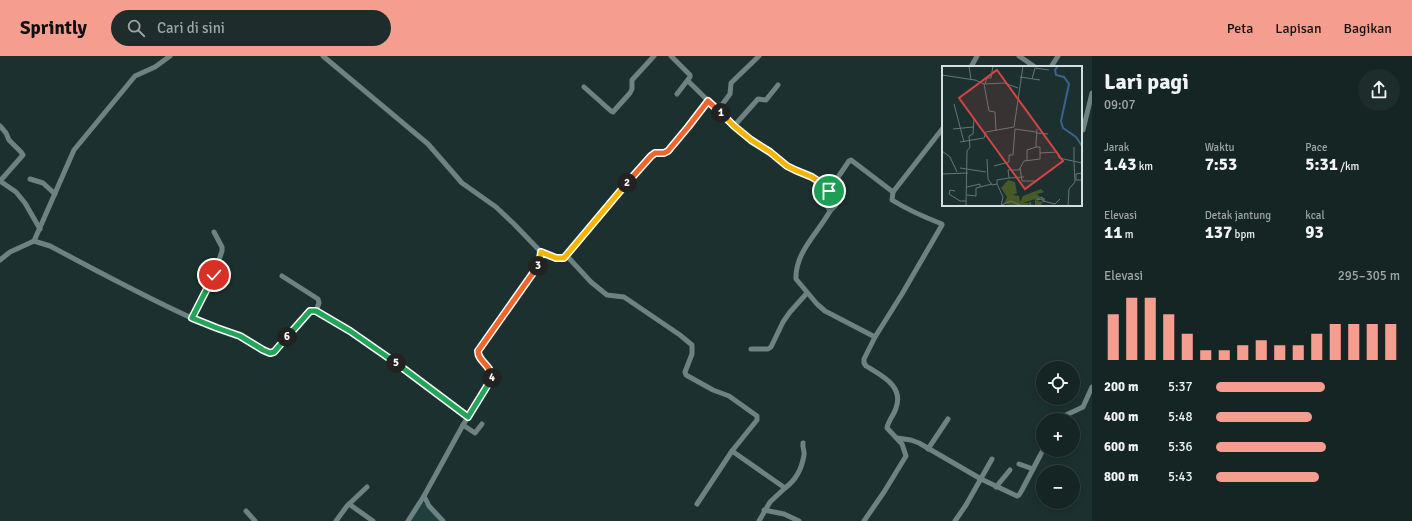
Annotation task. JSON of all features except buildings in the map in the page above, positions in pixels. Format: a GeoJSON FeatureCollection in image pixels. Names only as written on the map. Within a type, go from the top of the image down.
{"type":"FeatureCollection","features":[{"type":"Feature","properties":{"kind":"street"},"geometry":{"type":"LineString","coordinates":[[34,242],[72,154],[79,143],[135,76],[156,67],[170,56]]}},
{"type":"Feature","properties":{"kind":"street"},"geometry":{"type":"LineString","coordinates":[[323,56],[428,144],[462,183],[496,207],[541,252],[560,258],[564,258],[651,156],[655,153],[664,153],[668,151],[708,101]]}},
{"type":"Feature","properties":{"kind":"street"},"geometry":{"type":"LineString","coordinates":[[584,87],[613,112],[630,93],[632,89],[632,80],[654,56]]}},
{"type":"Feature","properties":{"kind":"street"},"geometry":{"type":"LineString","coordinates":[[671,56],[689,74],[690,78],[677,94]]}},
{"type":"Feature","properties":{"kind":"street"},"geometry":{"type":"LineString","coordinates":[[718,110],[730,94],[730,85],[732,82],[759,56]]}},
{"type":"Feature","properties":{"kind":"street"},"geometry":{"type":"LineString","coordinates":[[972,66],[977,56]]}},
{"type":"Feature","properties":{"kind":"street"},"geometry":{"type":"LineString","coordinates":[[1019,56],[1034,66]]}},
{"type":"Feature","properties":{"kind":"street"},"geometry":{"type":"LineString","coordinates":[[1052,66],[1058,56]]}},
{"type":"Feature","properties":{"kind":"street"},"geometry":{"type":"LineString","coordinates":[[688,82],[734,126],[791,168],[812,177],[830,190],[833,201],[836,205],[808,242],[800,259],[796,279],[807,293],[825,311],[875,337]]}},
{"type":"Feature","properties":{"kind":"street"},"geometry":{"type":"LineString","coordinates":[[734,126],[758,99],[766,100],[778,85]]}},
{"type":"Feature","properties":{"kind":"street"},"geometry":{"type":"LineString","coordinates":[[1083,130],[1092,93]]}},
{"type":"Feature","properties":{"kind":"street"},"geometry":{"type":"LineString","coordinates":[[0,126],[6,133],[9,140],[23,155],[0,181],[16,192],[40,229]]}},
{"type":"Feature","properties":{"kind":"street"},"geometry":{"type":"LineString","coordinates":[[864,521],[906,456],[903,446],[887,427],[896,408],[898,400],[897,391],[891,382],[866,366],[864,363],[875,337],[942,226],[942,224],[914,213],[892,200],[893,192],[942,129]]}},
{"type":"Feature","properties":{"kind":"street"},"geometry":{"type":"LineString","coordinates":[[830,211],[826,204],[826,199],[830,190],[851,160],[893,192]]}},
{"type":"Feature","properties":{"kind":"street"},"geometry":{"type":"LineString","coordinates":[[30,179],[43,183],[55,194]]}},
{"type":"Feature","properties":{"kind":"street"},"geometry":{"type":"LineString","coordinates":[[192,318],[214,275],[222,251],[222,247],[214,232]]}},
{"type":"Feature","properties":{"kind":"street"},"geometry":{"type":"LineString","coordinates":[[0,260],[10,252],[34,242],[50,246],[192,318],[240,336],[270,353],[274,352],[310,311],[316,311],[350,331],[406,370],[468,417]]}},
{"type":"Feature","properties":{"kind":"street"},"geometry":{"type":"LineString","coordinates":[[408,521],[424,496],[463,425],[492,379],[491,371],[477,353],[538,265],[541,252]]}},
{"type":"Feature","properties":{"kind":"street"},"geometry":{"type":"LineString","coordinates":[[566,255],[591,282],[604,292],[611,296],[624,297],[680,335],[692,345],[693,350],[685,372],[686,375],[713,390],[729,396],[756,415],[757,420],[732,451],[697,504]]}},
{"type":"Feature","properties":{"kind":"street"},"geometry":{"type":"LineString","coordinates":[[282,276],[318,299],[319,303],[316,311]]}},
{"type":"Feature","properties":{"kind":"street"},"geometry":{"type":"LineString","coordinates":[[751,349],[768,349],[771,347],[783,322],[807,293]]}},
{"type":"Feature","properties":{"kind":"street"},"geometry":{"type":"LineString","coordinates":[[1070,413],[1083,407],[1092,386]]}},
{"type":"Feature","properties":{"kind":"street"},"geometry":{"type":"LineString","coordinates":[[928,449],[948,420]]}},
{"type":"Feature","properties":{"kind":"street"},"geometry":{"type":"LineString","coordinates":[[463,425],[475,434],[482,424]]}},
{"type":"Feature","properties":{"kind":"street"},"geometry":{"type":"LineString","coordinates":[[897,438],[911,440],[996,487],[1018,495],[1040,457]]}},
{"type":"Feature","properties":{"kind":"street"},"geometry":{"type":"LineString","coordinates":[[759,521],[764,510],[772,499],[795,480],[804,455],[802,448],[803,443]]}},
{"type":"Feature","properties":{"kind":"street"},"geometry":{"type":"LineString","coordinates":[[732,451],[785,488]]}},
{"type":"Feature","properties":{"kind":"street"},"geometry":{"type":"LineString","coordinates":[[955,521],[992,459]]}},
{"type":"Feature","properties":{"kind":"street"},"geometry":{"type":"LineString","coordinates":[[1019,464],[1033,470]]}},
{"type":"Feature","properties":{"kind":"street"},"geometry":{"type":"LineString","coordinates":[[996,487],[1010,470]]}},
{"type":"Feature","properties":{"kind":"street"},"geometry":{"type":"LineString","coordinates":[[336,521],[349,504],[367,487]]}},
{"type":"Feature","properties":{"kind":"street"},"geometry":{"type":"LineString","coordinates":[[424,496],[427,504],[443,521]]}},
{"type":"Feature","properties":{"kind":"street"},"geometry":{"type":"LineString","coordinates":[[349,504],[372,521]]}},
{"type":"Feature","properties":{"kind":"street"},"geometry":{"type":"LineString","coordinates":[[764,510],[784,514],[799,521]]}},
{"type":"Feature","properties":{"kind":"street"},"geometry":{"type":"LineString","coordinates":[[246,511],[255,521]]}},
{"type":"Feature","properties":{"kind":"shaded area"},"geometry":{"type":"Polygon","coordinates":[[[422,502],[429,507],[442,521],[411,521],[422,502]]]}},
{"type":"Feature","properties":{"kind":"route"},"geometry":{"type":"LineString","coordinates":[[214,275],[192,318],[205,324],[234,333],[270,353],[274,352],[310,311],[316,311],[350,331],[406,370],[468,417],[492,379],[491,371],[477,353],[479,348],[538,265],[541,252],[556,258],[564,258],[651,156],[655,153],[664,153],[668,151],[708,101],[751,140],[779,158],[787,166],[812,177],[830,189],[829,191]]}}]}
